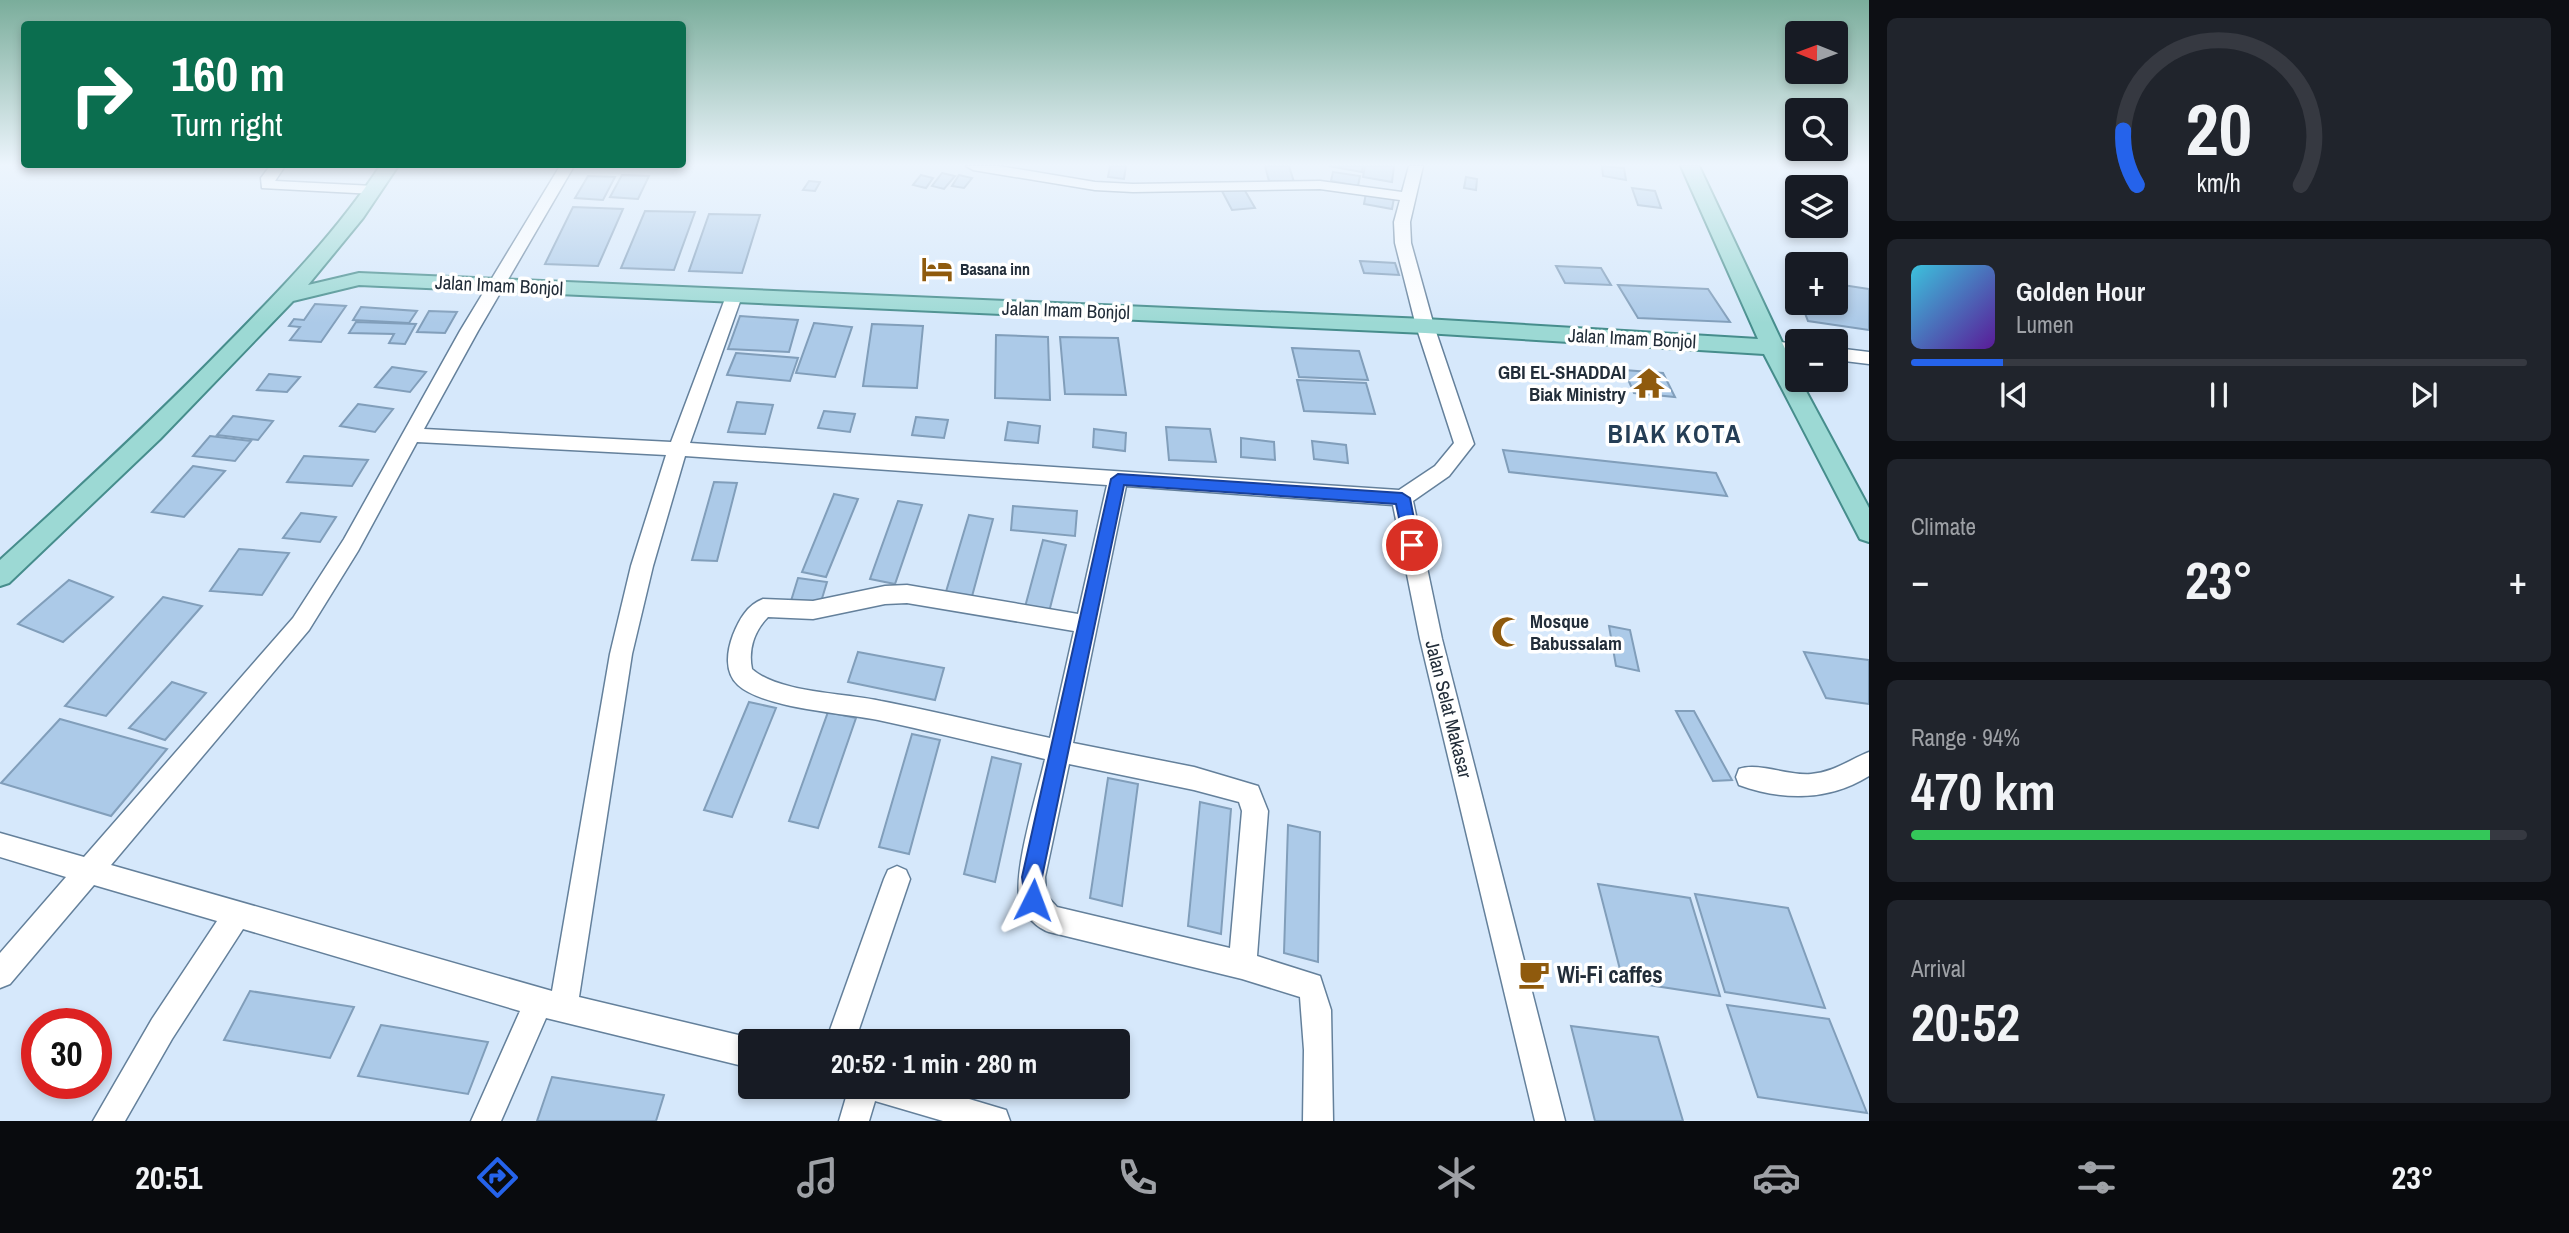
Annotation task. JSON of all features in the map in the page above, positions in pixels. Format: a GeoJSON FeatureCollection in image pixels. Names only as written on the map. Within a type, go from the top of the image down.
{"type":"FeatureCollection","features":[{"type":"Feature","properties":{"kind":"main road"},"geometry":{"type":"LineString","coordinates":[[0,576],[169,417],[287,296],[352,218]]}},
{"type":"Feature","properties":{"kind":"main road"},"geometry":{"type":"LineString","coordinates":[[1714,218],[1772,347],[1869,532]]}},
{"type":"Feature","properties":{"kind":"main road"},"geometry":{"type":"LineString","coordinates":[[319,260],[359,279]]}},
{"type":"Feature","properties":{"kind":"main road"},"geometry":{"type":"LineString","coordinates":[[287,296],[359,279]]}},
{"type":"Feature","properties":{"kind":"main road","name":"Jalan Imam Bonjol"},"geometry":{"type":"LineString","coordinates":[[359,279],[1425,326],[1772,347]]}},
{"type":"Feature","properties":{"kind":"street"},"geometry":{"type":"LineString","coordinates":[[0,974],[301,624],[326,587],[468,331],[536,218]]}},
{"type":"Feature","properties":{"kind":"street"},"geometry":{"type":"LineString","coordinates":[[412,435],[678,449],[1402,498],[1442,471],[1464,444],[1425,326],[1404,243],[1403,218]]}},
{"type":"Feature","properties":{"kind":"street"},"geometry":{"type":"LineString","coordinates":[[486,1121],[551,1005],[621,654],[642,566],[678,449],[734,296]]}},
{"type":"Feature","properties":{"kind":"street"},"geometry":{"type":"LineString","coordinates":[[1772,347],[1785,349]]}},
{"type":"Feature","properties":{"kind":"street"},"geometry":{"type":"LineString","coordinates":[[1848,355],[1869,358]]}},
{"type":"Feature","properties":{"kind":"street"},"geometry":{"type":"LineString","coordinates":[[1118,479],[1032,877],[1033,900],[1049,919],[1242,965],[1292,978],[1310,986],[1315,992],[1318,1121]]}},
{"type":"Feature","properties":{"kind":"street","name":"Jalan Selat Makasar"},"geometry":{"type":"LineString","coordinates":[[1402,498],[1431,639],[1550,1121]]}},
{"type":"Feature","properties":{"kind":"street"},"geometry":{"type":"LineString","coordinates":[[1086,624],[924,596],[885,595],[813,610],[763,608],[757,611],[747,630],[738,659],[739,671],[747,681],[783,692],[1250,794],[1255,811],[1242,965]]}},
{"type":"Feature","properties":{"kind":"street"},"geometry":{"type":"LineString","coordinates":[[1748,777],[1785,786],[1824,786],[1869,763]]}},
{"type":"Feature","properties":{"kind":"street"},"geometry":{"type":"LineString","coordinates":[[0,845],[236,916],[551,1005],[738,1050]]}},
{"type":"Feature","properties":{"kind":"street"},"geometry":{"type":"LineString","coordinates":[[844,1029],[897,879]]}},
{"type":"Feature","properties":{"kind":"street"},"geometry":{"type":"LineString","coordinates":[[108,1121],[162,1029],[236,916]]}},
{"type":"Feature","properties":{"kind":"street"},"geometry":{"type":"LineString","coordinates":[[854,1121],[860,1099]]}},
{"type":"Feature","properties":{"kind":"street"},"geometry":{"type":"LineString","coordinates":[[919,1099],[995,1121]]}},
{"type":"Feature","properties":{"kind":"building"},"geometry":{"type":"Polygon","coordinates":[[[567,218],[619,218],[598,266],[545,264],[567,218]]]}},
{"type":"Feature","properties":{"kind":"building"},"geometry":{"type":"Polygon","coordinates":[[[642,218],[693,218],[674,270],[621,268],[642,218]]]}},
{"type":"Feature","properties":{"kind":"building"},"geometry":{"type":"Polygon","coordinates":[[[707,218],[759,218],[742,273],[689,271],[707,218]]]}},
{"type":"Feature","properties":{"kind":"building"},"geometry":{"type":"Polygon","coordinates":[[[1360,261],[1395,263],[1399,275],[1364,273],[1360,261]]]}},
{"type":"Feature","properties":{"kind":"building"},"geometry":{"type":"Polygon","coordinates":[[[1556,266],[1601,268],[1611,285],[1565,283],[1556,266]]]}},
{"type":"Feature","properties":{"kind":"building"},"geometry":{"type":"Polygon","coordinates":[[[1618,285],[1708,289],[1730,322],[1638,318],[1618,285]]]}},
{"type":"Feature","properties":{"kind":"building"},"geometry":{"type":"Polygon","coordinates":[[[1848,286],[1869,289],[1869,330],[1808,321],[1806,315],[1848,315],[1848,286]]]}},
{"type":"Feature","properties":{"kind":"building"},"geometry":{"type":"Polygon","coordinates":[[[315,304],[346,306],[321,342],[290,340],[300,327],[289,326],[294,319],[304,320],[315,304]]]}},
{"type":"Feature","properties":{"kind":"building"},"geometry":{"type":"Polygon","coordinates":[[[361,307],[417,311],[409,323],[353,320],[361,307]]]}},
{"type":"Feature","properties":{"kind":"building"},"geometry":{"type":"Polygon","coordinates":[[[429,311],[457,312],[445,333],[417,332],[429,311]]]}},
{"type":"Feature","properties":{"kind":"building"},"geometry":{"type":"Polygon","coordinates":[[[740,316],[798,320],[789,352],[728,349],[740,316]]]}},
{"type":"Feature","properties":{"kind":"building"},"geometry":{"type":"Polygon","coordinates":[[[356,322],[416,324],[405,344],[389,343],[394,334],[349,333],[356,322]]]}},
{"type":"Feature","properties":{"kind":"building"},"geometry":{"type":"Polygon","coordinates":[[[814,323],[852,327],[835,377],[796,373],[814,323]]]}},
{"type":"Feature","properties":{"kind":"building"},"geometry":{"type":"Polygon","coordinates":[[[872,324],[923,326],[917,388],[863,386],[872,324]]]}},
{"type":"Feature","properties":{"kind":"building"},"geometry":{"type":"Polygon","coordinates":[[[996,335],[1048,337],[1050,400],[995,398],[996,335]]]}},
{"type":"Feature","properties":{"kind":"building"},"geometry":{"type":"Polygon","coordinates":[[[1060,337],[1118,338],[1126,395],[1065,394],[1060,337]]]}},
{"type":"Feature","properties":{"kind":"building"},"geometry":{"type":"Polygon","coordinates":[[[1292,348],[1359,351],[1368,380],[1299,377],[1292,348]]]}},
{"type":"Feature","properties":{"kind":"building"},"geometry":{"type":"Polygon","coordinates":[[[736,353],[798,358],[790,381],[727,375],[736,353]]]}},
{"type":"Feature","properties":{"kind":"building"},"geometry":{"type":"Polygon","coordinates":[[[392,367],[426,372],[410,392],[375,387],[392,367]]]}},
{"type":"Feature","properties":{"kind":"building","name":"GBI EL-SHADDAI Biak Ministry"},"geometry":{"type":"Polygon","coordinates":[[[1624,370],[1663,373],[1675,397],[1634,393],[1624,370]]]}},
{"type":"Feature","properties":{"kind":"building"},"geometry":{"type":"Polygon","coordinates":[[[269,374],[300,377],[287,392],[257,390],[269,374]]]}},
{"type":"Feature","properties":{"kind":"building"},"geometry":{"type":"Polygon","coordinates":[[[1297,380],[1366,383],[1375,414],[1304,411],[1297,380]]]}},
{"type":"Feature","properties":{"kind":"building"},"geometry":{"type":"Polygon","coordinates":[[[737,402],[773,405],[765,434],[728,432],[737,402]]]}},
{"type":"Feature","properties":{"kind":"building"},"geometry":{"type":"Polygon","coordinates":[[[358,404],[393,409],[375,432],[340,426],[358,404]]]}},
{"type":"Feature","properties":{"kind":"building"},"geometry":{"type":"Polygon","coordinates":[[[824,411],[855,414],[850,432],[818,428],[824,411]]]}},
{"type":"Feature","properties":{"kind":"building"},"geometry":{"type":"Polygon","coordinates":[[[233,416],[273,421],[258,440],[217,435],[233,416]]]}},
{"type":"Feature","properties":{"kind":"building"},"geometry":{"type":"Polygon","coordinates":[[[916,417],[948,420],[944,438],[912,435],[916,417]]]}},
{"type":"Feature","properties":{"kind":"building"},"geometry":{"type":"Polygon","coordinates":[[[1008,422],[1040,426],[1038,443],[1005,440],[1008,422]]]}},
{"type":"Feature","properties":{"kind":"building"},"geometry":{"type":"Polygon","coordinates":[[[1166,427],[1210,429],[1216,462],[1169,460],[1166,427]]]}},
{"type":"Feature","properties":{"kind":"building"},"geometry":{"type":"Polygon","coordinates":[[[1094,429],[1126,433],[1125,451],[1093,447],[1094,429]]]}},
{"type":"Feature","properties":{"kind":"building"},"geometry":{"type":"Polygon","coordinates":[[[210,436],[251,441],[235,461],[193,456],[210,436]]]}},
{"type":"Feature","properties":{"kind":"building"},"geometry":{"type":"Polygon","coordinates":[[[1241,438],[1274,442],[1275,460],[1241,457],[1241,438]]]}},
{"type":"Feature","properties":{"kind":"building"},"geometry":{"type":"Polygon","coordinates":[[[1312,441],[1346,445],[1348,463],[1314,459],[1312,441]]]}},
{"type":"Feature","properties":{"kind":"building"},"geometry":{"type":"Polygon","coordinates":[[[1503,450],[1716,473],[1727,496],[1509,472],[1503,450]]]}},
{"type":"Feature","properties":{"kind":"building"},"geometry":{"type":"Polygon","coordinates":[[[304,456],[368,460],[352,486],[287,482],[304,456]]]}},
{"type":"Feature","properties":{"kind":"building"},"geometry":{"type":"Polygon","coordinates":[[[193,466],[225,471],[184,517],[152,512],[193,466]]]}},
{"type":"Feature","properties":{"kind":"building"},"geometry":{"type":"Polygon","coordinates":[[[714,482],[737,483],[717,561],[692,560],[714,482]]]}},
{"type":"Feature","properties":{"kind":"building"},"geometry":{"type":"Polygon","coordinates":[[[834,494],[858,499],[826,577],[802,572],[834,494]]]}},
{"type":"Feature","properties":{"kind":"building"},"geometry":{"type":"Polygon","coordinates":[[[898,501],[922,505],[895,584],[870,579],[898,501]]]}},
{"type":"Feature","properties":{"kind":"building"},"geometry":{"type":"Polygon","coordinates":[[[1013,506],[1077,511],[1075,536],[1011,530],[1013,506]]]}},
{"type":"Feature","properties":{"kind":"building"},"geometry":{"type":"Polygon","coordinates":[[[301,513],[336,517],[320,542],[283,538],[301,513]]]}},
{"type":"Feature","properties":{"kind":"building"},"geometry":{"type":"Polygon","coordinates":[[[969,515],[993,519],[971,600],[945,595],[969,515]]]}},
{"type":"Feature","properties":{"kind":"building"},"geometry":{"type":"Polygon","coordinates":[[[1043,540],[1066,545],[1049,612],[1025,607],[1043,540]]]}},
{"type":"Feature","properties":{"kind":"building"},"geometry":{"type":"Polygon","coordinates":[[[239,549],[289,553],[262,595],[210,591],[239,549]]]}},
{"type":"Feature","properties":{"kind":"building"},"geometry":{"type":"Polygon","coordinates":[[[798,578],[827,582],[820,605],[791,601],[798,578]]]}},
{"type":"Feature","properties":{"kind":"building"},"geometry":{"type":"Polygon","coordinates":[[[69,580],[113,597],[63,642],[18,624],[69,580]]]}},
{"type":"Feature","properties":{"kind":"building"},"geometry":{"type":"Polygon","coordinates":[[[163,597],[202,606],[106,716],[65,706],[163,597]]]}},
{"type":"Feature","properties":{"kind":"building"},"geometry":{"type":"Polygon","coordinates":[[[1609,626],[1630,630],[1639,671],[1616,666],[1609,626]]]}},
{"type":"Feature","properties":{"kind":"building"},"geometry":{"type":"Polygon","coordinates":[[[858,652],[944,668],[935,700],[848,682],[858,652]]]}},
{"type":"Feature","properties":{"kind":"building"},"geometry":{"type":"Polygon","coordinates":[[[1804,652],[1869,660],[1869,704],[1826,698],[1804,652]]]}},
{"type":"Feature","properties":{"kind":"building"},"geometry":{"type":"Polygon","coordinates":[[[172,682],[206,693],[165,740],[129,728],[172,682]]]}},
{"type":"Feature","properties":{"kind":"building"},"geometry":{"type":"Polygon","coordinates":[[[749,702],[776,708],[732,817],[704,810],[749,702]]]}},
{"type":"Feature","properties":{"kind":"building"},"geometry":{"type":"Polygon","coordinates":[[[1676,711],[1694,711],[1732,780],[1713,781],[1676,711]]]}},
{"type":"Feature","properties":{"kind":"building"},"geometry":{"type":"Polygon","coordinates":[[[828,712],[856,718],[818,828],[789,821],[828,712]]]}},
{"type":"Feature","properties":{"kind":"building"},"geometry":{"type":"Polygon","coordinates":[[[60,719],[167,749],[111,816],[1,783],[60,719]]]}},
{"type":"Feature","properties":{"kind":"building"},"geometry":{"type":"Polygon","coordinates":[[[912,734],[940,740],[909,854],[879,847],[912,734]]]}},
{"type":"Feature","properties":{"kind":"building"},"geometry":{"type":"Polygon","coordinates":[[[992,757],[1021,764],[995,882],[964,874],[992,757]]]}},
{"type":"Feature","properties":{"kind":"building"},"geometry":{"type":"Polygon","coordinates":[[[1108,778],[1138,784],[1122,906],[1090,898],[1108,778]]]}},
{"type":"Feature","properties":{"kind":"building"},"geometry":{"type":"Polygon","coordinates":[[[1200,802],[1231,809],[1221,934],[1188,926],[1200,802]]]}},
{"type":"Feature","properties":{"kind":"building"},"geometry":{"type":"Polygon","coordinates":[[[1288,825],[1320,832],[1318,962],[1284,953],[1288,825]]]}},
{"type":"Feature","properties":{"kind":"building"},"geometry":{"type":"Polygon","coordinates":[[[1598,884],[1690,898],[1720,996],[1623,981],[1598,884]]]}},
{"type":"Feature","properties":{"kind":"building"},"geometry":{"type":"Polygon","coordinates":[[[1695,894],[1788,908],[1825,1008],[1725,992],[1695,894]]]}},
{"type":"Feature","properties":{"kind":"building"},"geometry":{"type":"Polygon","coordinates":[[[250,991],[354,1007],[330,1058],[224,1040],[250,991]]]}},
{"type":"Feature","properties":{"kind":"building"},"geometry":{"type":"Polygon","coordinates":[[[1727,1005],[1829,1019],[1867,1113],[1758,1097],[1727,1005]]]}},
{"type":"Feature","properties":{"kind":"building"},"geometry":{"type":"Polygon","coordinates":[[[381,1025],[488,1042],[468,1094],[358,1076],[381,1025]]]}},
{"type":"Feature","properties":{"kind":"building"},"geometry":{"type":"Polygon","coordinates":[[[1571,1026],[1658,1037],[1683,1121],[1595,1121],[1571,1026]]]}},
{"type":"Feature","properties":{"kind":"building"},"geometry":{"type":"Polygon","coordinates":[[[552,1077],[664,1095],[656,1121],[537,1121],[552,1077]]]}},
{"type":"Feature","properties":{"kind":"place","name":"Basana inn"},"geometry":{"type":"Point","coordinates":[937,269]}},
{"type":"Feature","properties":{"kind":"place","name":"GBI EL-SHADDAI Biak Ministry"},"geometry":{"type":"Point","coordinates":[1649,383]}},
{"type":"Feature","properties":{"kind":"place","name":"Mosque Babussalam"},"geometry":{"type":"Point","coordinates":[1507,632]}},
{"type":"Feature","properties":{"kind":"place","name":"Wi-Fi caffes"},"geometry":{"type":"Point","coordinates":[1534,974]}},
{"type":"Feature","properties":{"kind":"district","name":"BIAK KOTA"},"geometry":{"type":"Point","coordinates":[1675,433]}},
{"type":"Feature","properties":{"kind":"route"},"geometry":{"type":"LineString","coordinates":[[1033,900],[1032,877],[1118,479],[1402,498],[1412,545]]}}]}
